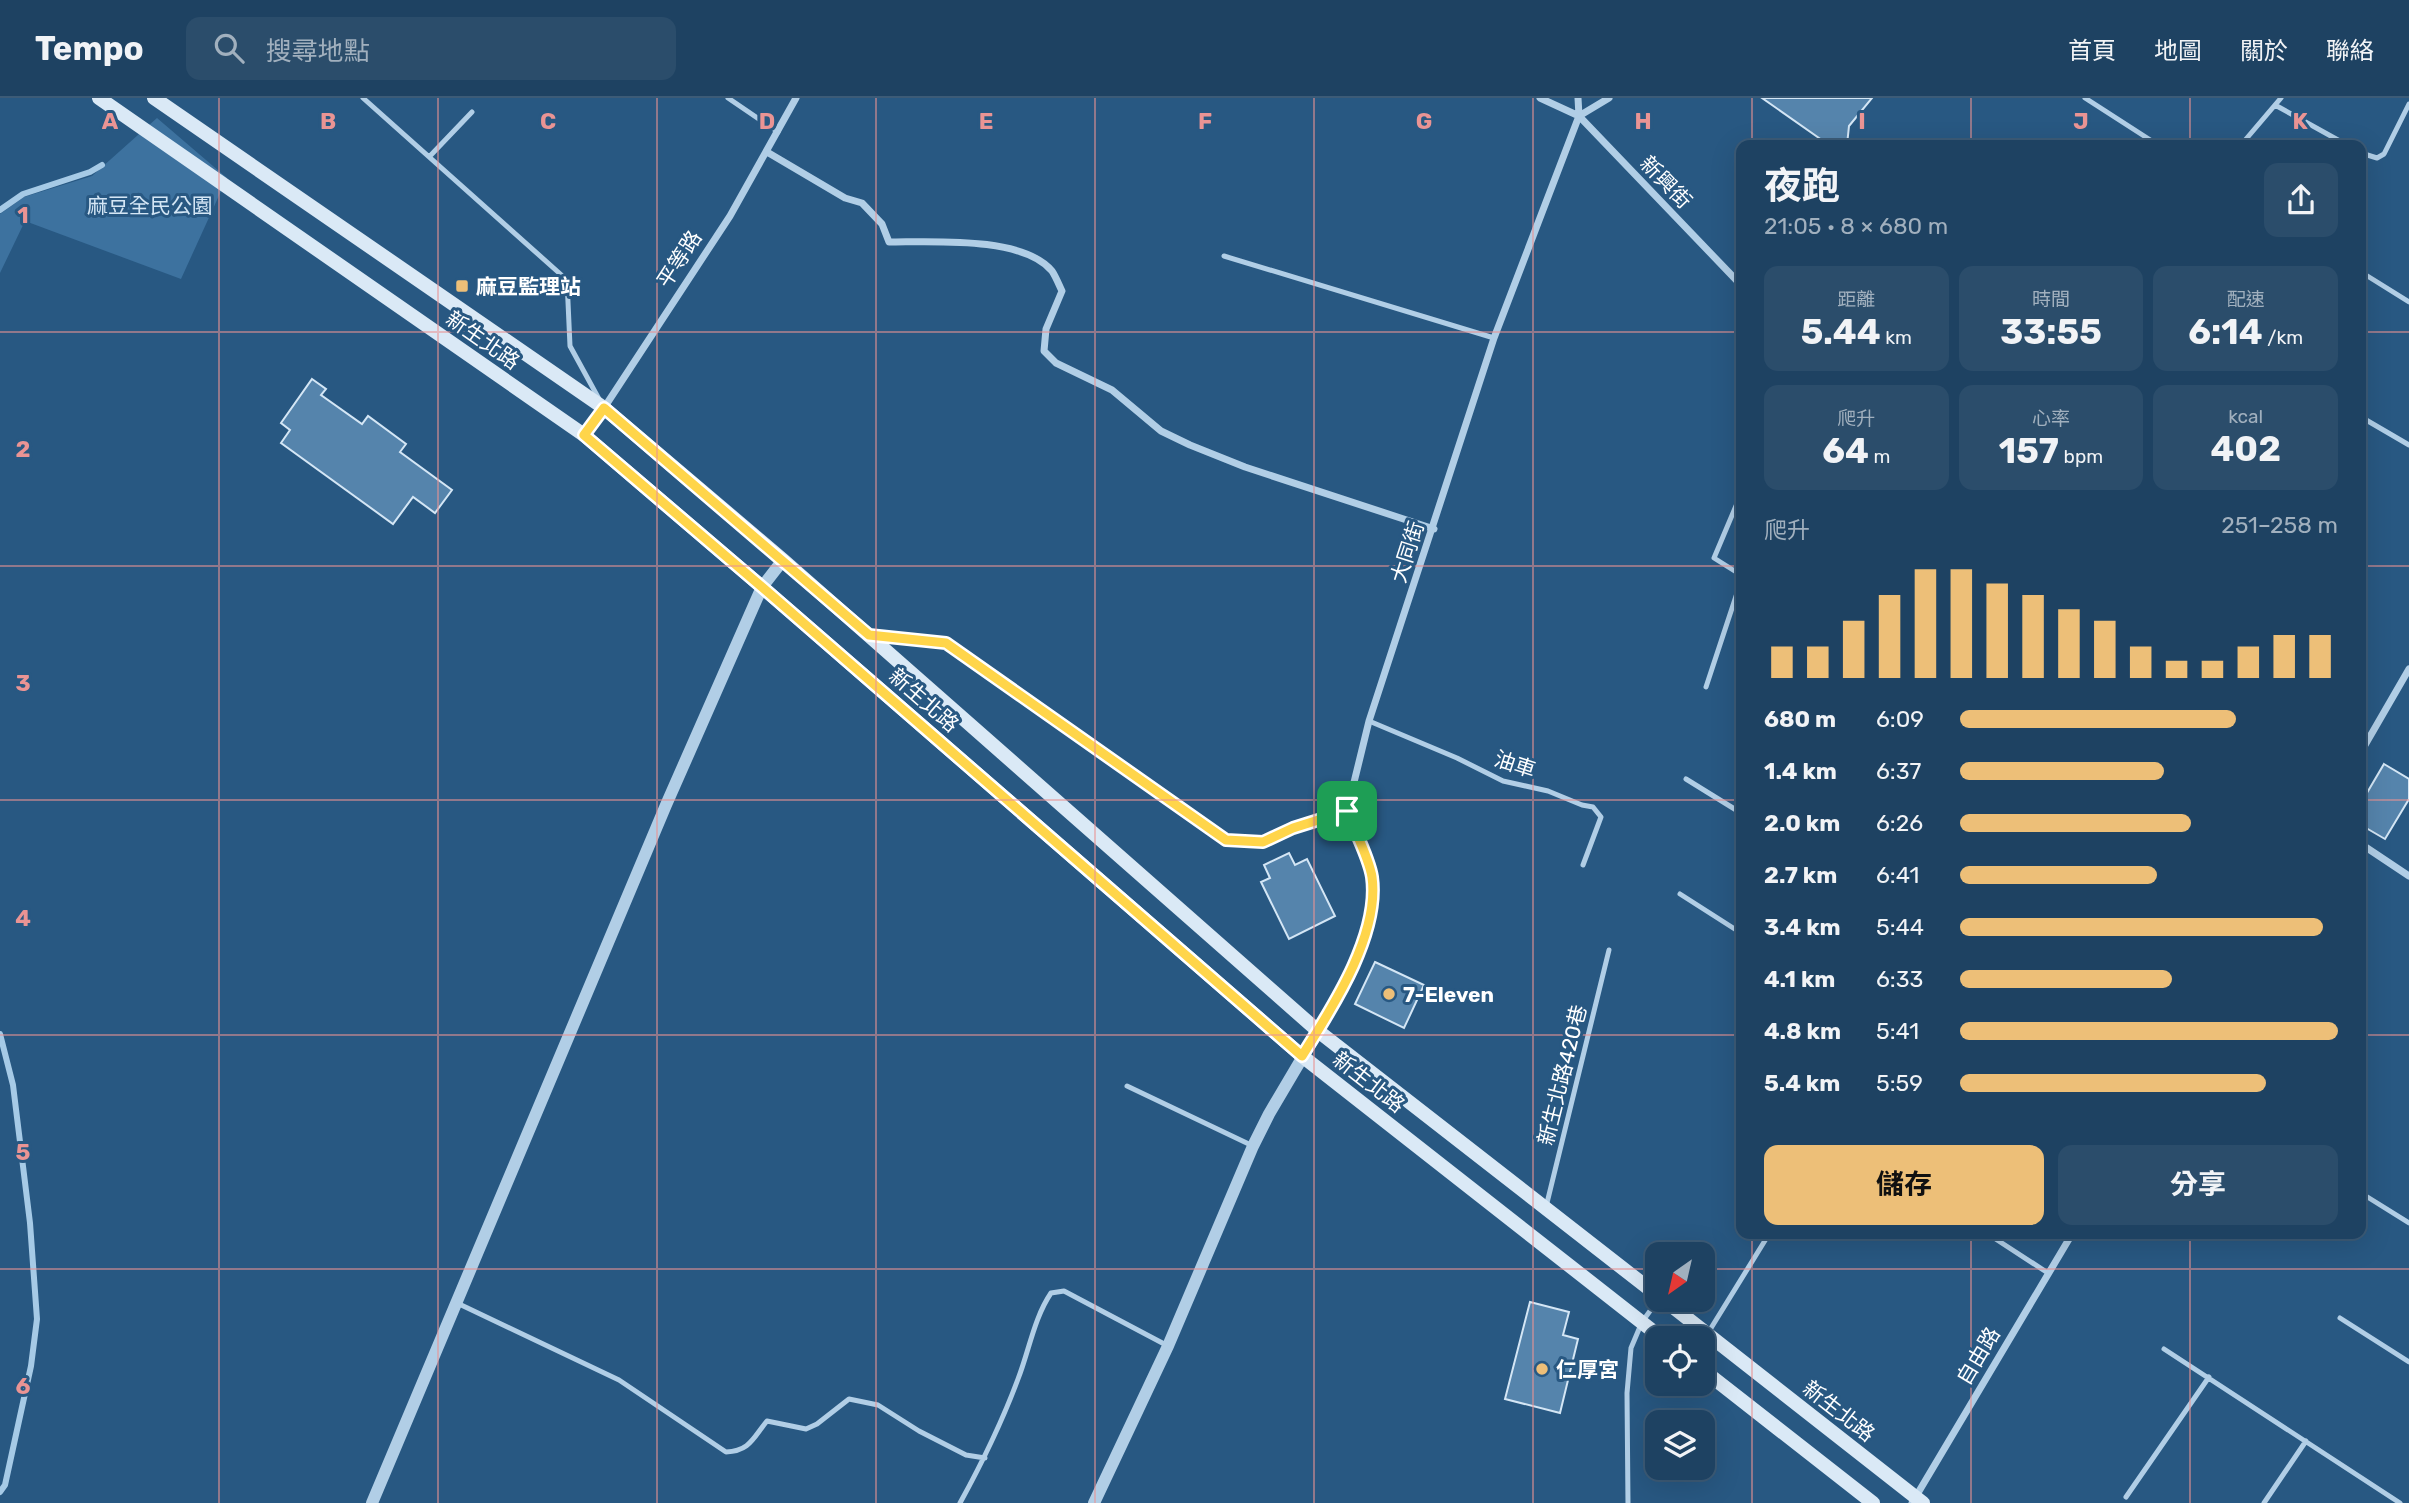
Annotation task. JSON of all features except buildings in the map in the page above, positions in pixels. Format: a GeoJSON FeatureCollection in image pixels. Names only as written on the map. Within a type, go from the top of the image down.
{"type":"FeatureCollection","features":[{"type":"Feature","properties":{"kind":"main road","name":"新生北路"},"geometry":{"type":"LineString","coordinates":[[99,98],[584,435],[1302,1056],[1647,1326]]}},
{"type":"Feature","properties":{"kind":"main road","name":"新生北路"},"geometry":{"type":"LineString","coordinates":[[154,98],[604,408],[869,635],[1318,1031],[1546,1207],[1645,1287]]}},
{"type":"Feature","properties":{"kind":"main road","name":"新生北路"},"geometry":{"type":"LineString","coordinates":[[1679,1312],[1697,1326]]}},
{"type":"Feature","properties":{"kind":"main road","name":"新生北路"},"geometry":{"type":"LineString","coordinates":[[1715,1340],[1916,1501]]}},
{"type":"Feature","properties":{"kind":"main road"},"geometry":{"type":"LineString","coordinates":[[1715,1379],[1873,1503]]}},
{"type":"Feature","properties":{"kind":"street","name":"平等路"},"geometry":{"type":"LineString","coordinates":[[584,435],[730,216],[796,98]]}},
{"type":"Feature","properties":{"kind":"street"},"geometry":{"type":"LineString","coordinates":[[1540,98],[1579,116]]}},
{"type":"Feature","properties":{"kind":"street"},"geometry":{"type":"LineString","coordinates":[[1578,98],[1579,116]]}},
{"type":"Feature","properties":{"kind":"street"},"geometry":{"type":"LineString","coordinates":[[1579,116],[1609,98]]}},
{"type":"Feature","properties":{"kind":"street","name":"新興街"},"geometry":{"type":"LineString","coordinates":[[1579,116],[1736,280]]}},
{"type":"Feature","properties":{"kind":"street","name":"大同街"},"geometry":{"type":"LineString","coordinates":[[1347,811],[1369,721],[1494,338],[1579,116]]}},
{"type":"Feature","properties":{"kind":"street"},"geometry":{"type":"LineString","coordinates":[[767,152],[845,198],[862,203],[882,224],[890,242],[963,241],[996,245],[1035,258],[1052,271],[1062,291],[1045,329],[1044,351],[1056,363],[1112,390],[1161,431],[1245,467],[1434,528]]}},
{"type":"Feature","properties":{"kind":"street"},"geometry":{"type":"LineString","coordinates":[[372,1503],[666,805],[762,587],[783,560]]}},
{"type":"Feature","properties":{"kind":"street"},"geometry":{"type":"LineString","coordinates":[[2366,743],[2409,669]]}},
{"type":"Feature","properties":{"kind":"street"},"geometry":{"type":"LineString","coordinates":[[1094,1503],[1168,1346],[1254,1146],[1302,1056],[1341,991],[1371,923],[1372,875],[1347,811]]}},
{"type":"Feature","properties":{"kind":"street"},"geometry":{"type":"LineString","coordinates":[[2366,847],[2409,876]]}},
{"type":"Feature","properties":{"kind":"street","name":"自由路"},"geometry":{"type":"LineString","coordinates":[[1916,1501],[2069,1239]]}},
{"type":"Feature","properties":{"kind":"lane"},"geometry":{"type":"LineString","coordinates":[[363,98],[567,280],[570,346],[604,408]]}},
{"type":"Feature","properties":{"kind":"lane"},"geometry":{"type":"LineString","coordinates":[[727,98],[778,132]]}},
{"type":"Feature","properties":{"kind":"lane"},"geometry":{"type":"LineString","coordinates":[[2085,98],[2150,140]]}},
{"type":"Feature","properties":{"kind":"lane"},"geometry":{"type":"LineString","coordinates":[[2245,140],[2281,98]]}},
{"type":"Feature","properties":{"kind":"lane"},"geometry":{"type":"LineString","coordinates":[[2366,155],[2377,158],[2384,154],[2409,104]]}},
{"type":"Feature","properties":{"kind":"lane"},"geometry":{"type":"LineString","coordinates":[[2275,105],[2338,140]]}},
{"type":"Feature","properties":{"kind":"lane"},"geometry":{"type":"LineString","coordinates":[[430,156],[472,112]]}},
{"type":"Feature","properties":{"kind":"lane"},"geometry":{"type":"LineString","coordinates":[[1224,256],[1494,338]]}},
{"type":"Feature","properties":{"kind":"lane"},"geometry":{"type":"LineString","coordinates":[[2366,275],[2409,302]]}},
{"type":"Feature","properties":{"kind":"lane"},"geometry":{"type":"LineString","coordinates":[[2366,419],[2409,445]]}},
{"type":"Feature","properties":{"kind":"lane"},"geometry":{"type":"LineString","coordinates":[[1736,506],[1714,558],[1736,572]]}},
{"type":"Feature","properties":{"kind":"lane"},"geometry":{"type":"LineString","coordinates":[[1706,687],[1736,596]]}},
{"type":"Feature","properties":{"kind":"lane"},"geometry":{"type":"LineString","coordinates":[[869,635],[946,643],[1226,840],[1263,842],[1293,828],[1347,811]]}},
{"type":"Feature","properties":{"kind":"lane","name":"油車"},"geometry":{"type":"LineString","coordinates":[[1369,721],[1457,758],[1503,781],[1548,791],[1593,807],[1601,817],[1583,865]]}},
{"type":"Feature","properties":{"kind":"lane"},"geometry":{"type":"LineString","coordinates":[[1686,779],[1736,810]]}},
{"type":"Feature","properties":{"kind":"lane"},"geometry":{"type":"LineString","coordinates":[[1680,894],[1736,930]]}},
{"type":"Feature","properties":{"kind":"lane","name":"新生北路420巷"},"geometry":{"type":"LineString","coordinates":[[1546,1207],[1609,950]]}},
{"type":"Feature","properties":{"kind":"lane"},"geometry":{"type":"LineString","coordinates":[[1127,1086],[1254,1146]]}},
{"type":"Feature","properties":{"kind":"lane"},"geometry":{"type":"LineString","coordinates":[[2366,1196],[2409,1223]]}},
{"type":"Feature","properties":{"kind":"lane"},"geometry":{"type":"LineString","coordinates":[[1712,1326],[1766,1239]]}},
{"type":"Feature","properties":{"kind":"lane"},"geometry":{"type":"LineString","coordinates":[[1996,1239],[2048,1273]]}},
{"type":"Feature","properties":{"kind":"lane"},"geometry":{"type":"LineString","coordinates":[[960,1503],[985,1458],[1019,1378],[1042,1306],[1051,1293],[1064,1291],[1168,1346]]}},
{"type":"Feature","properties":{"kind":"lane"},"geometry":{"type":"LineString","coordinates":[[457,1303],[619,1380],[726,1452],[739,1451],[751,1444],[767,1422],[806,1429],[817,1424],[849,1399],[878,1405],[919,1431],[966,1455],[985,1458]]}},
{"type":"Feature","properties":{"kind":"lane"},"geometry":{"type":"LineString","coordinates":[[1628,1503],[1628,1393],[1631,1348],[1649,1312]]}},
{"type":"Feature","properties":{"kind":"lane"},"geometry":{"type":"LineString","coordinates":[[2340,1318],[2409,1362]]}},
{"type":"Feature","properties":{"kind":"lane"},"geometry":{"type":"LineString","coordinates":[[2164,1349],[2400,1503]]}},
{"type":"Feature","properties":{"kind":"lane"},"geometry":{"type":"LineString","coordinates":[[2126,1497],[2209,1377]]}},
{"type":"Feature","properties":{"kind":"lane"},"geometry":{"type":"LineString","coordinates":[[2264,1503],[2306,1441]]}},
{"type":"Feature","properties":{"kind":"green space","name":"麻豆全民公園"},"geometry":{"type":"Polygon","coordinates":[[[157,118],[227,178],[181,279],[25,221],[0,273],[0,214],[24,197],[92,176],[157,118]]]}},
{"type":"Feature","properties":{"kind":"waterway"},"geometry":{"type":"LineString","coordinates":[[0,210],[23,194],[90,172],[102,165]]}},
{"type":"Feature","properties":{"kind":"waterway"},"geometry":{"type":"LineString","coordinates":[[0,1034],[13,1085],[30,1223],[37,1319],[31,1366],[5,1485],[0,1492]]}},
{"type":"Feature","properties":{"kind":"place","name":"麻豆監理站"},"geometry":{"type":"Point","coordinates":[462,286]}},
{"type":"Feature","properties":{"kind":"place","name":"7-Eleven"},"geometry":{"type":"Point","coordinates":[1389,994]}},
{"type":"Feature","properties":{"kind":"place","name":"仁厚宮"},"geometry":{"type":"Point","coordinates":[1542,1369]}},
{"type":"Feature","properties":{"kind":"route"},"geometry":{"type":"LineString","coordinates":[[604,408],[869,635],[946,643],[1226,840],[1263,842],[1293,828],[1347,811],[1372,875],[1371,923],[1341,991],[1302,1056],[584,435],[604,408]]}}]}
